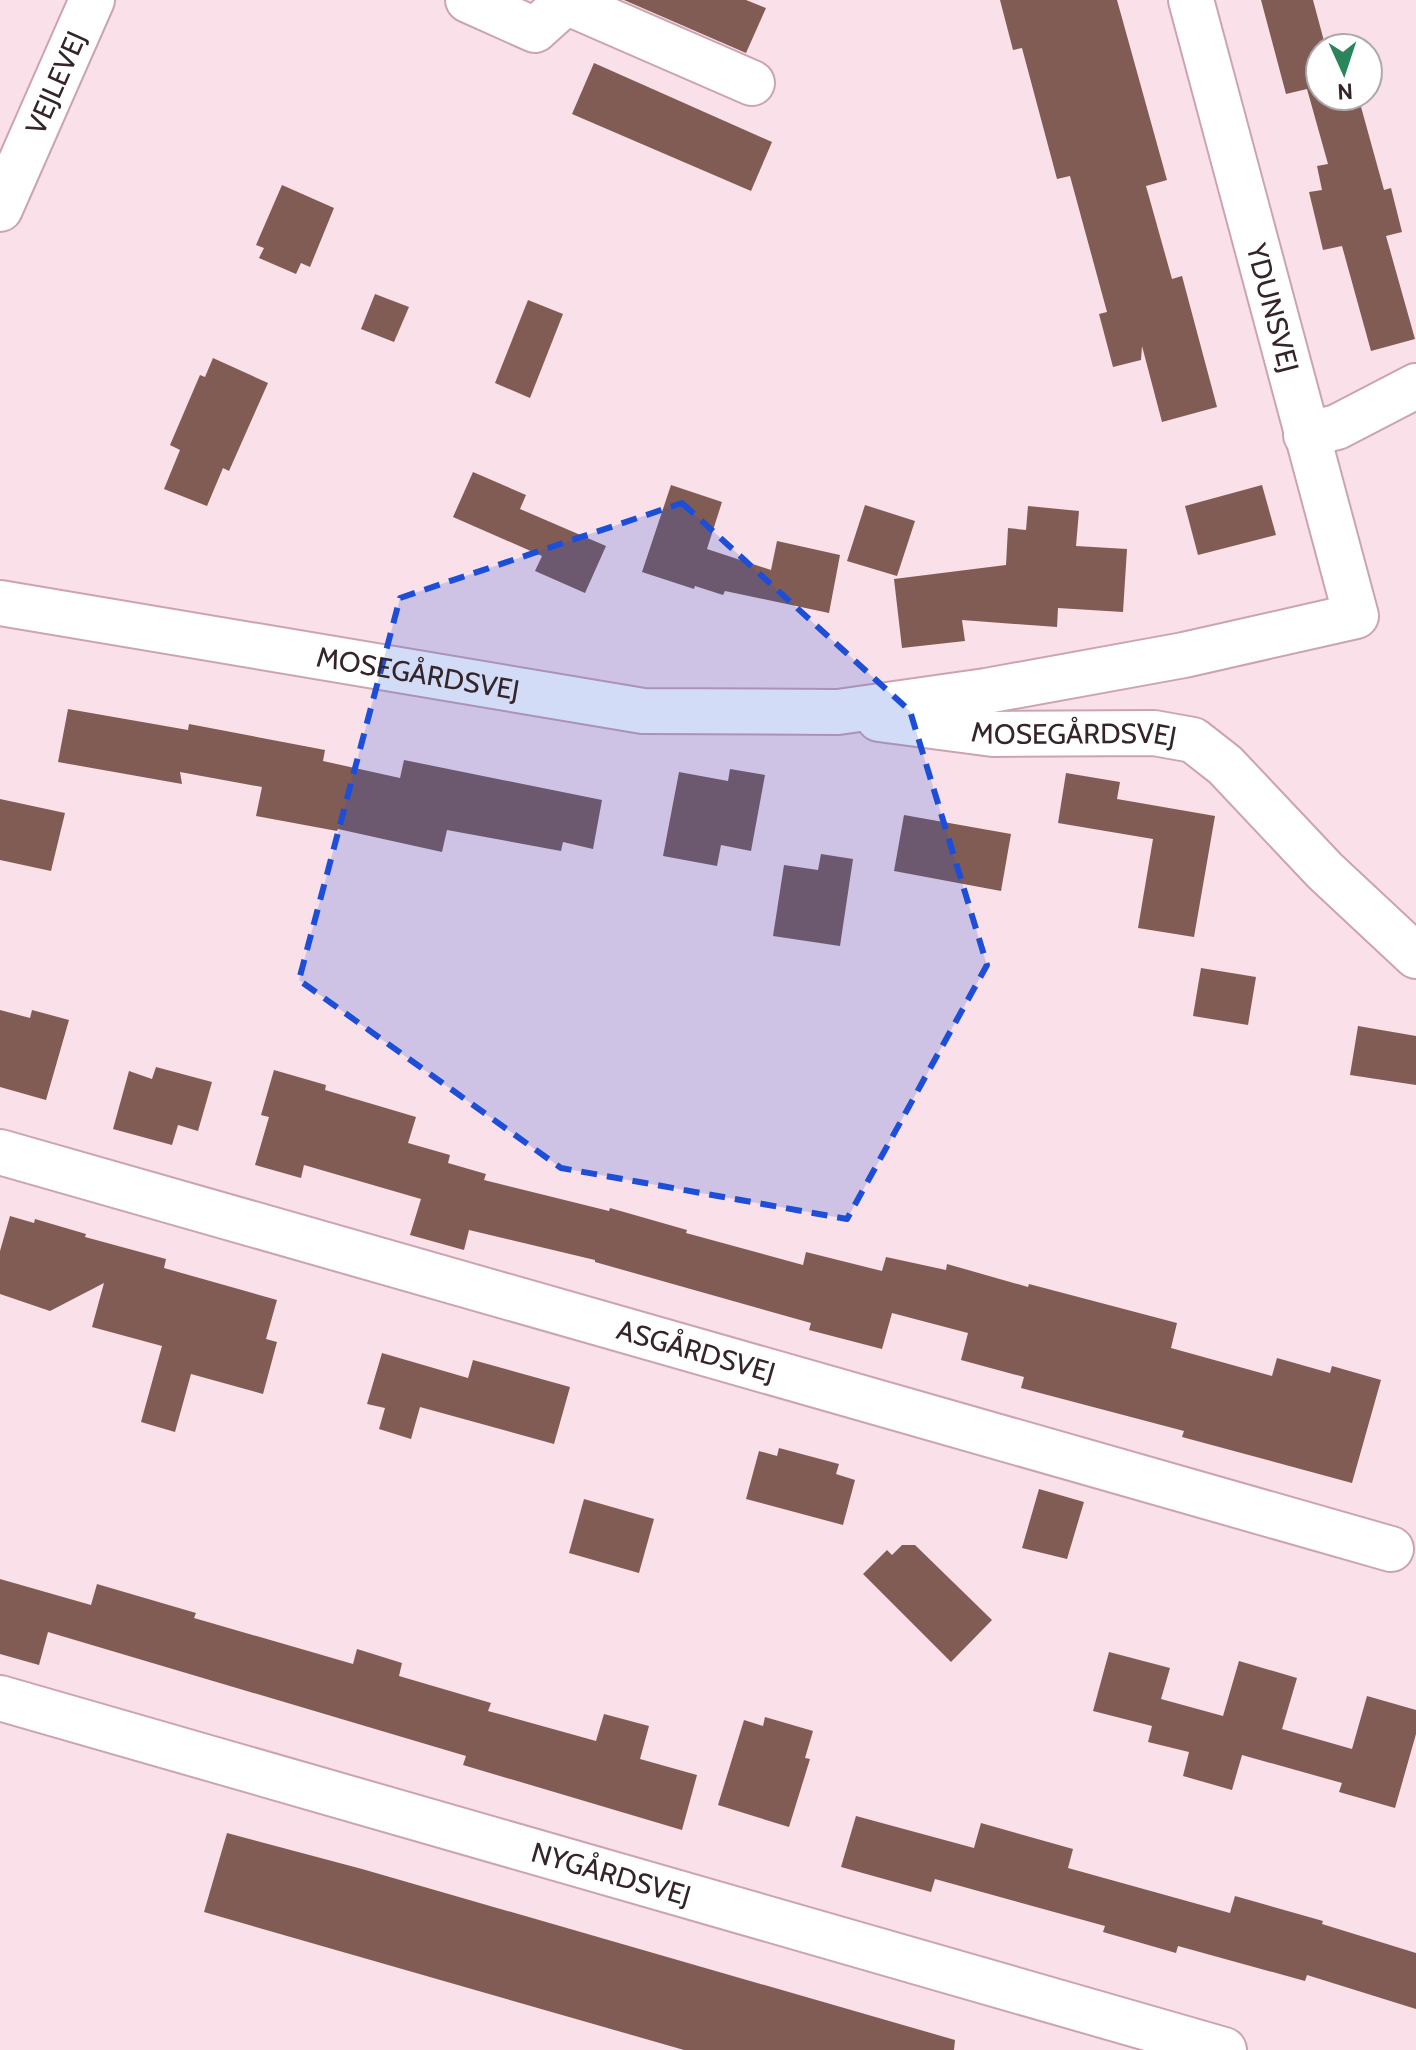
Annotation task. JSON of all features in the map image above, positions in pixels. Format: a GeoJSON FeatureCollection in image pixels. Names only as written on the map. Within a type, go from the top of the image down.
{"type":"FeatureCollection","features":[{"type":"Feature","properties":{"kind":"street","name":"VEJLEVEJ"},"geometry":{"type":"LineString","coordinates":[[6,181],[92,0]]}},
{"type":"Feature","properties":{"kind":"street"},"geometry":{"type":"LineString","coordinates":[[468,0],[535,30],[566,2],[752,83]]}},
{"type":"Feature","properties":{"kind":"street","name":"YDUNSVEJ"},"geometry":{"type":"LineString","coordinates":[[1191,0],[1356,616]]}},
{"type":"Feature","properties":{"kind":"street"},"geometry":{"type":"LineString","coordinates":[[1306,435],[1337,427],[1416,386]]}},
{"type":"Feature","properties":{"kind":"street","name":"MOSEGÅRDSVEJ"},"geometry":{"type":"LineString","coordinates":[[0,603],[643,711],[838,712],[986,691],[1184,655],[1356,616]]}},
{"type":"Feature","properties":{"kind":"street","name":"MOSEGÅRDSVEJ"},"geometry":{"type":"LineString","coordinates":[[838,712],[940,729],[993,734],[1154,733],[1193,740],[1225,765],[1325,871],[1416,956]]}},
{"type":"Feature","properties":{"kind":"street","name":"ASGÅRDSVEJ"},"geometry":{"type":"LineString","coordinates":[[0,1152],[1391,1549]]}},
{"type":"Feature","properties":{"kind":"street","name":"NYGÅRDSVEJ"},"geometry":{"type":"LineString","coordinates":[[0,1698],[1224,2050]]}},
{"type":"Feature","properties":{"kind":"highlighted area"},"geometry":{"type":"Polygon","coordinates":[[[682,503],[910,711],[987,965],[847,1219],[561,1168],[299,980],[400,598],[682,503]]]}},
{"type":"Feature","properties":{"kind":"building"},"geometry":{"type":"Polygon","coordinates":[[[624,0],[746,0],[766,8],[746,53],[624,0]]]}},
{"type":"Feature","properties":{"kind":"building"},"geometry":{"type":"Polygon","coordinates":[[[1000,0],[1117,0],[1167,180],[1146,186],[1172,279],[1182,276],[1217,407],[1162,422],[1142,346],[1141,360],[1113,367],[1099,314],[1107,312],[1070,176],[1057,179],[1022,48],[1013,50],[1000,0]]]}},
{"type":"Feature","properties":{"kind":"building"},"geometry":{"type":"Polygon","coordinates":[[[1261,0],[1313,0],[1322,32],[1304,32],[1304,90],[1286,94],[1261,0]]]}},
{"type":"Feature","properties":{"kind":"building"},"geometry":{"type":"Polygon","coordinates":[[[594,63],[772,142],[751,191],[572,114],[594,63]]]}},
{"type":"Feature","properties":{"kind":"building"},"geometry":{"type":"Polygon","coordinates":[[[1313,112],[1362,112],[1384,190],[1391,188],[1402,232],[1386,236],[1415,339],[1371,351],[1342,246],[1323,250],[1309,192],[1322,190],[1317,166],[1328,164],[1313,112]]]}},
{"type":"Feature","properties":{"kind":"building"},"geometry":{"type":"Polygon","coordinates":[[[282,185],[334,208],[310,267],[301,263],[296,274],[259,258],[264,248],[256,245],[282,185]]]}},
{"type":"Feature","properties":{"kind":"building"},"geometry":{"type":"Polygon","coordinates":[[[375,294],[409,307],[394,342],[361,329],[375,294]]]}},
{"type":"Feature","properties":{"kind":"building"},"geometry":{"type":"Polygon","coordinates":[[[528,300],[563,314],[530,398],[495,383],[528,300]]]}},
{"type":"Feature","properties":{"kind":"building"},"geometry":{"type":"Polygon","coordinates":[[[213,358],[268,383],[229,471],[223,468],[207,506],[164,489],[180,450],[170,445],[200,375],[205,377],[213,358]]]}},
{"type":"Feature","properties":{"kind":"building"},"geometry":{"type":"Polygon","coordinates":[[[473,472],[526,495],[520,509],[606,546],[585,593],[535,571],[542,556],[453,517],[473,472]]]}},
{"type":"Feature","properties":{"kind":"building"},"geometry":{"type":"Polygon","coordinates":[[[671,485],[722,502],[707,549],[771,570],[777,541],[840,555],[829,613],[725,591],[723,595],[695,586],[694,589],[642,572],[671,485]]]}},
{"type":"Feature","properties":{"kind":"building"},"geometry":{"type":"Polygon","coordinates":[[[1262,485],[1276,535],[1198,555],[1185,506],[1262,485]]]}},
{"type":"Feature","properties":{"kind":"building"},"geometry":{"type":"Polygon","coordinates":[[[865,505],[915,521],[897,576],[847,561],[865,505]]]}},
{"type":"Feature","properties":{"kind":"building"},"geometry":{"type":"Polygon","coordinates":[[[1028,506],[1079,511],[1076,546],[1127,549],[1123,612],[1058,608],[1057,627],[962,620],[965,641],[902,648],[894,579],[1006,565],[1008,528],[1026,530],[1028,506]]]}},
{"type":"Feature","properties":{"kind":"building"},"geometry":{"type":"Polygon","coordinates":[[[68,709],[188,730],[189,724],[325,750],[323,761],[400,778],[404,760],[602,800],[593,849],[563,842],[561,851],[447,830],[442,852],[338,829],[256,816],[262,787],[180,772],[182,784],[58,762],[68,709]]]}},
{"type":"Feature","properties":{"kind":"building"},"geometry":{"type":"Polygon","coordinates":[[[730,769],[765,775],[751,851],[721,845],[717,866],[663,856],[679,772],[728,781],[730,769]]]}},
{"type":"Feature","properties":{"kind":"building"},"geometry":{"type":"Polygon","coordinates":[[[1066,773],[1120,782],[1117,799],[1215,816],[1194,937],[1138,928],[1153,839],[1058,823],[1066,773]]]}},
{"type":"Feature","properties":{"kind":"building"},"geometry":{"type":"Polygon","coordinates":[[[0,799],[65,813],[51,871],[0,860],[0,799]]]}},
{"type":"Feature","properties":{"kind":"building"},"geometry":{"type":"Polygon","coordinates":[[[904,815],[1011,834],[1001,891],[894,871],[904,815]]]}},
{"type":"Feature","properties":{"kind":"building"},"geometry":{"type":"Polygon","coordinates":[[[821,854],[853,859],[840,946],[773,936],[784,865],[818,870],[821,854]]]}},
{"type":"Feature","properties":{"kind":"building"},"geometry":{"type":"Polygon","coordinates":[[[1201,968],[1256,977],[1248,1025],[1193,1016],[1201,968]]]}},
{"type":"Feature","properties":{"kind":"building"},"geometry":{"type":"Polygon","coordinates":[[[0,1010],[30,1018],[32,1010],[69,1020],[46,1100],[0,1087],[0,1010]]]}},
{"type":"Feature","properties":{"kind":"building"},"geometry":{"type":"Polygon","coordinates":[[[1358,1026],[1416,1036],[1416,1085],[1350,1075],[1358,1026]]]}},
{"type":"Feature","properties":{"kind":"building"},"geometry":{"type":"Polygon","coordinates":[[[156,1067],[212,1082],[198,1131],[178,1125],[172,1145],[113,1129],[129,1071],[152,1079],[156,1067]]]}},
{"type":"Feature","properties":{"kind":"building"},"geometry":{"type":"Polygon","coordinates":[[[274,1070],[326,1085],[325,1090],[416,1117],[408,1143],[450,1155],[448,1163],[486,1174],[484,1180],[609,1211],[610,1208],[687,1230],[686,1233],[803,1265],[806,1252],[882,1271],[886,1257],[946,1270],[947,1264],[1028,1287],[1029,1284],[1177,1323],[1171,1348],[1272,1376],[1277,1358],[1330,1373],[1332,1366],[1381,1380],[1352,1483],[1182,1437],[1184,1431],[1021,1388],[1024,1377],[961,1360],[968,1333],[892,1313],[882,1349],[809,1330],[811,1323],[595,1260],[469,1230],[464,1250],[410,1235],[421,1199],[304,1165],[301,1178],[255,1165],[269,1117],[261,1115],[274,1070]]]}},
{"type":"Feature","properties":{"kind":"building"},"geometry":{"type":"Polygon","coordinates":[[[10,1216],[34,1223],[35,1219],[86,1234],[85,1237],[166,1259],[164,1268],[277,1300],[266,1339],[277,1342],[263,1394],[191,1374],[175,1432],[141,1422],[162,1346],[92,1327],[104,1283],[50,1311],[0,1294],[0,1251],[10,1216]]]}},
{"type":"Feature","properties":{"kind":"building"},"geometry":{"type":"Polygon","coordinates":[[[382,1353],[468,1378],[473,1360],[570,1387],[554,1444],[420,1407],[411,1439],[379,1429],[385,1408],[367,1404],[382,1353]]]}},
{"type":"Feature","properties":{"kind":"building"},"geometry":{"type":"Polygon","coordinates":[[[779,1448],[839,1464],[836,1474],[855,1480],[843,1525],[746,1499],[759,1451],[777,1456],[779,1448]]]}},
{"type":"Feature","properties":{"kind":"building"},"geometry":{"type":"Polygon","coordinates":[[[1039,1489],[1084,1502],[1067,1559],[1022,1548],[1039,1489]]]}},
{"type":"Feature","properties":{"kind":"building"},"geometry":{"type":"Polygon","coordinates":[[[584,1499],[654,1519],[639,1573],[569,1553],[584,1499]]]}},
{"type":"Feature","properties":{"kind":"building"},"geometry":{"type":"Polygon","coordinates":[[[902,1545],[915,1545],[992,1620],[951,1662],[863,1574],[887,1550],[892,1555],[902,1545]]]}},
{"type":"Feature","properties":{"kind":"building"},"geometry":{"type":"Polygon","coordinates":[[[0,1579],[91,1605],[97,1584],[196,1613],[194,1618],[353,1664],[357,1649],[402,1663],[399,1676],[491,1703],[488,1711],[596,1741],[604,1714],[649,1726],[640,1759],[697,1775],[682,1830],[463,1765],[466,1756],[48,1632],[39,1665],[0,1654],[0,1579]]]}},
{"type":"Feature","properties":{"kind":"building"},"geometry":{"type":"Polygon","coordinates":[[[1109,1652],[1170,1668],[1161,1699],[1223,1716],[1239,1661],[1297,1678],[1282,1729],[1352,1749],[1367,1696],[1416,1710],[1416,1734],[1395,1808],[1339,1792],[1342,1783],[1242,1755],[1232,1790],[1183,1776],[1189,1752],[1148,1742],[1152,1726],[1093,1711],[1109,1652]]]}},
{"type":"Feature","properties":{"kind":"building"},"geometry":{"type":"Polygon","coordinates":[[[765,1717],[813,1731],[805,1758],[810,1759],[789,1827],[718,1805],[744,1720],[763,1726],[765,1717]]]}},
{"type":"Feature","properties":{"kind":"building"},"geometry":{"type":"Polygon","coordinates":[[[856,1816],[974,1848],[981,1823],[1073,1849],[1068,1868],[1230,1913],[1235,1896],[1323,1921],[1322,1924],[1416,1953],[1416,2009],[1307,1975],[1305,1981],[1178,1946],[1176,1953],[1103,1932],[1105,1926],[935,1879],[931,1892],[841,1867],[856,1816]]]}},
{"type":"Feature","properties":{"kind":"building"},"geometry":{"type":"Polygon","coordinates":[[[227,1833],[955,2040],[954,2050],[684,2050],[204,1912],[227,1833]]]}}]}
